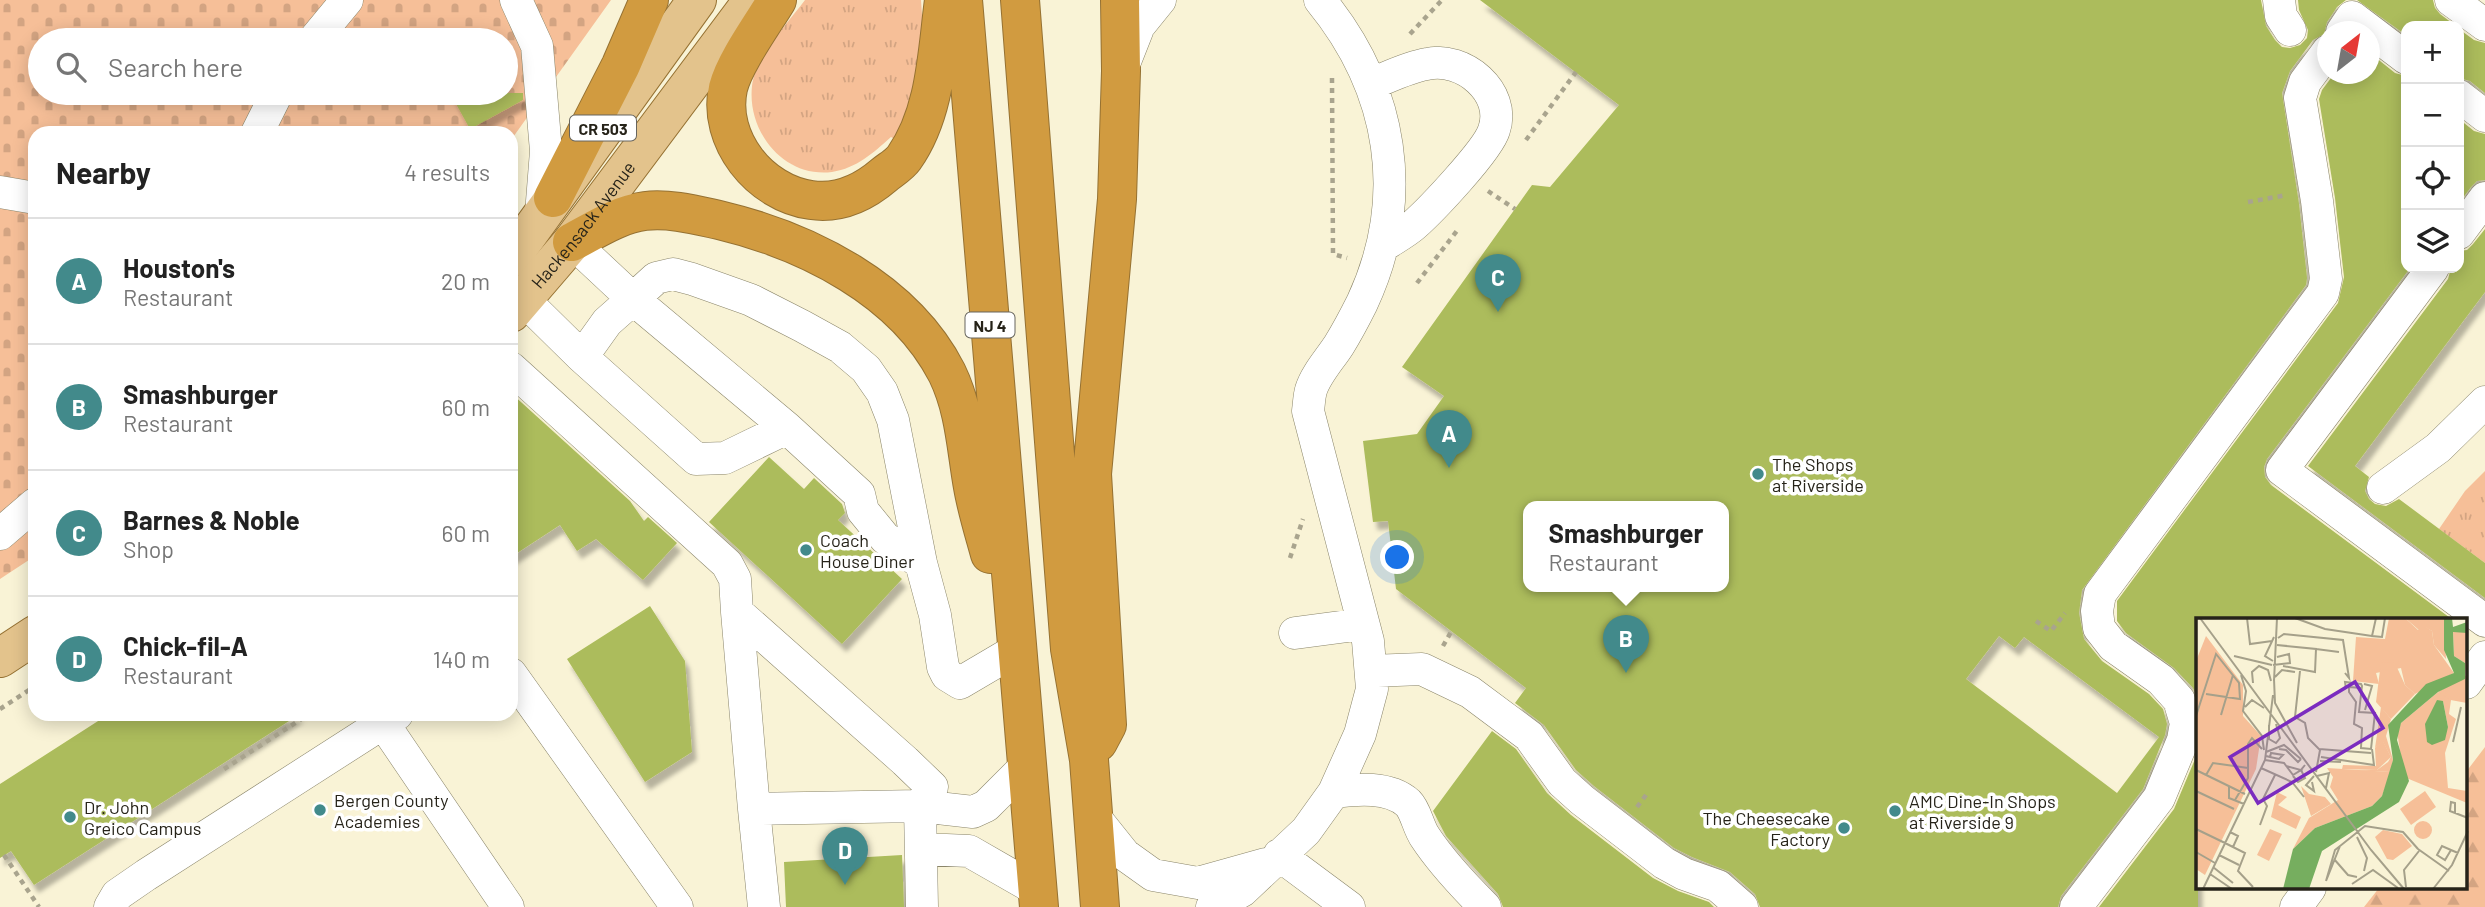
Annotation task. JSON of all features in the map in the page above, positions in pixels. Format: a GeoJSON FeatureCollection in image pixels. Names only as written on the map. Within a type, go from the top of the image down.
{"type":"FeatureCollection","features":[{"type":"Feature","properties":{"kind":"highway"},"geometry":{"type":"LineString","coordinates":[[547,208],[621,65],[649,0]]}},
{"type":"Feature","properties":{"kind":"highway"},"geometry":{"type":"LineString","coordinates":[[777,0],[728,87],[726,106],[730,128],[744,159],[768,182],[794,196],[811,201],[829,201],[860,192],[903,160],[927,112],[944,0]]}},
{"type":"Feature","properties":{"kind":"highway","name":"NJ 4"},"geometry":{"type":"LineString","coordinates":[[963,0],[1038,899]]}},
{"type":"Feature","properties":{"kind":"highway"},"geometry":{"type":"LineString","coordinates":[[1020,0],[1070,649],[1089,760],[1100,907]]}},
{"type":"Feature","properties":{"kind":"highway"},"geometry":{"type":"LineString","coordinates":[[1089,760],[1107,724],[1092,474],[1117,199],[1120,0]]}},
{"type":"Feature","properties":{"kind":"highway"},"geometry":{"type":"LineString","coordinates":[[572,242],[616,219],[643,211],[659,210],[700,216],[740,225],[802,248],[836,265],[891,303],[932,348],[958,396],[973,489],[1016,650]]}},
{"type":"Feature","properties":{"kind":"main road","name":"Hackensack Avenue"},"geometry":{"type":"LineString","coordinates":[[518,248],[697,0]]}},
{"type":"Feature","properties":{"kind":"main road","name":"Hackensack Avenue"},"geometry":{"type":"LineString","coordinates":[[518,306],[572,242],[753,0]]}},
{"type":"Feature","properties":{"kind":"main road"},"geometry":{"type":"LineString","coordinates":[[0,658],[28,640]]}},
{"type":"Feature","properties":{"kind":"lane"},"geometry":{"type":"LineString","coordinates":[[324,28],[346,0]]}},
{"type":"Feature","properties":{"kind":"lane"},"geometry":{"type":"LineString","coordinates":[[516,0],[537,46],[546,151],[547,208]]}},
{"type":"Feature","properties":{"kind":"lane"},"geometry":{"type":"LineString","coordinates":[[1121,71],[1139,26],[1160,0]]}},
{"type":"Feature","properties":{"kind":"lane"},"geometry":{"type":"LineString","coordinates":[[1212,907],[1242,891],[1306,831],[1334,792],[1360,734],[1372,689],[1368,641],[1308,411],[1312,387],[1361,304],[1380,257],[1390,208],[1389,155],[1371,84],[1354,48],[1320,0]]}},
{"type":"Feature","properties":{"kind":"lane"},"geometry":{"type":"LineString","coordinates":[[2279,0],[2281,16],[2290,30]]}},
{"type":"Feature","properties":{"kind":"lane"},"geometry":{"type":"LineString","coordinates":[[2451,0],[2485,25]]}},
{"type":"Feature","properties":{"kind":"lane"},"geometry":{"type":"LineString","coordinates":[[2380,38],[2401,54]]}},
{"type":"Feature","properties":{"kind":"lane"},"geometry":{"type":"LineString","coordinates":[[1371,84],[1427,64],[1445,63],[1469,73],[1488,87],[1496,102],[1498,117],[1493,133],[1465,170],[1380,257]]}},
{"type":"Feature","properties":{"kind":"lane"},"geometry":{"type":"LineString","coordinates":[[2076,907],[2159,799],[2183,740],[2186,723],[2179,700],[2161,680],[2113,646],[2099,628],[2097,611],[2101,594],[2323,293],[2326,279],[2318,201],[2300,97],[2305,82],[2317,66]]}},
{"type":"Feature","properties":{"kind":"lane"},"geometry":{"type":"LineString","coordinates":[[2464,100],[2485,116]]}},
{"type":"Feature","properties":{"kind":"lane"},"geometry":{"type":"LineString","coordinates":[[260,126],[271,105]]}},
{"type":"Feature","properties":{"kind":"lane"},"geometry":{"type":"LineString","coordinates":[[0,192],[28,197]]}},
{"type":"Feature","properties":{"kind":"lane"},"geometry":{"type":"LineString","coordinates":[[2464,226],[2485,198]]}},
{"type":"Feature","properties":{"kind":"lane"},"geometry":{"type":"LineString","coordinates":[[572,242],[633,299],[787,428],[859,494],[863,511],[885,538],[921,563]]}},
{"type":"Feature","properties":{"kind":"lane"},"geometry":{"type":"LineString","coordinates":[[2429,273],[2282,470],[2485,621]]}},
{"type":"Feature","properties":{"kind":"lane"},"geometry":{"type":"LineString","coordinates":[[582,356],[607,323],[656,278],[673,274],[751,300],[841,347],[855,357],[882,392],[893,420],[921,563],[935,615],[943,667],[947,675],[960,683],[1016,650]]}},
{"type":"Feature","properties":{"kind":"lane"},"geometry":{"type":"LineString","coordinates":[[518,308],[582,356],[696,459],[725,458],[787,428]]}},
{"type":"Feature","properties":{"kind":"lane"},"geometry":{"type":"LineString","coordinates":[[518,374],[727,564],[735,579],[764,907]]}},
{"type":"Feature","properties":{"kind":"lane"},"geometry":{"type":"LineString","coordinates":[[2383,488],[2438,448],[2485,402]]}},
{"type":"Feature","properties":{"kind":"lane"},"geometry":{"type":"LineString","coordinates":[[0,534],[28,510]]}},
{"type":"Feature","properties":{"kind":"lane"},"geometry":{"type":"LineString","coordinates":[[737,611],[932,787],[920,806],[923,849],[922,907]]}},
{"type":"Feature","properties":{"kind":"lane"},"geometry":{"type":"LineString","coordinates":[[1295,633],[1363,624]]}},
{"type":"Feature","properties":{"kind":"lane"},"geometry":{"type":"LineString","coordinates":[[2468,679],[2485,657]]}},
{"type":"Feature","properties":{"kind":"lane"},"geometry":{"type":"LineString","coordinates":[[1371,671],[1422,669],[1470,692],[1529,736],[1562,782],[1582,800],[1664,863],[1684,874],[1718,886],[1742,907]]}},
{"type":"Feature","properties":{"kind":"lane"},"geometry":{"type":"LineString","coordinates":[[518,684],[677,907]]}},
{"type":"Feature","properties":{"kind":"lane"},"geometry":{"type":"LineString","coordinates":[[110,907],[117,895],[146,875],[385,721]]}},
{"type":"Feature","properties":{"kind":"lane"},"geometry":{"type":"LineString","coordinates":[[392,721],[508,907]]}},
{"type":"Feature","properties":{"kind":"lane"},"geometry":{"type":"LineString","coordinates":[[754,809],[920,806],[973,812],[986,806],[1027,765]]}},
{"type":"Feature","properties":{"kind":"lane"},"geometry":{"type":"LineString","coordinates":[[1334,792],[1373,791],[1395,795],[1410,804],[1423,835],[1450,872],[1485,907]]}},
{"type":"Feature","properties":{"kind":"lane"},"geometry":{"type":"LineString","coordinates":[[1093,815],[1125,855],[1153,874],[1198,883],[1275,859]]}},
{"type":"Feature","properties":{"kind":"lane"},"geometry":{"type":"LineString","coordinates":[[923,849],[969,851],[1038,899]]}},
{"type":"Feature","properties":{"kind":"lane"},"geometry":{"type":"LineString","coordinates":[[1275,859],[1349,907]]}},
{"type":"Feature","properties":{"kind":"lane"},"geometry":{"type":"LineString","coordinates":[[2296,907],[2309,890]]}},
{"type":"Feature","properties":{"kind":"path"},"geometry":{"type":"LineString","coordinates":[[1401,40],[1428,17],[1442,0]]}},
{"type":"Feature","properties":{"kind":"path"},"geometry":{"type":"LineString","coordinates":[[1354,48],[1332,62],[1333,254],[1380,257]]}},
{"type":"Feature","properties":{"kind":"path"},"geometry":{"type":"LineString","coordinates":[[1488,191],[1515,209]]}},
{"type":"Feature","properties":{"kind":"path"},"geometry":{"type":"LineString","coordinates":[[1443,646],[1451,632]]}},
{"type":"Feature","properties":{"kind":"path"},"geometry":{"type":"LineString","coordinates":[[0,709],[28,691]]}},
{"type":"Feature","properties":{"kind":"path"},"geometry":{"type":"LineString","coordinates":[[225,769],[298,721]]}},
{"type":"Feature","properties":{"kind":"path"},"geometry":{"type":"LineString","coordinates":[[4,855],[39,907]]}},
{"type":"Feature","properties":{"kind":"green space"},"geometry":{"type":"Polygon","coordinates":[[[0,0],[611,0],[518,130],[518,126],[28,126],[28,561],[0,579],[0,0]]]}},
{"type":"Feature","properties":{"kind":"green space"},"geometry":{"type":"Polygon","coordinates":[[[805,0],[921,0],[924,44],[922,66],[898,141],[891,137],[857,163],[832,172],[814,172],[784,159],[762,135],[752,103],[752,86],[759,64],[805,0]]]}},
{"type":"Feature","properties":{"kind":"green space"},"geometry":{"type":"Polygon","coordinates":[[[2485,471],[2485,563],[2439,529],[2465,491],[2485,471]]]}},
{"type":"Feature","properties":{"kind":"green space"},"geometry":{"type":"Polygon","coordinates":[[[2485,747],[2485,907],[2364,907],[2377,890],[2468,890],[2468,769],[2485,747]]]}},
{"type":"Feature","properties":{"kind":"building","name":"The Shops at Riverside"},"geometry":{"type":"Polygon","coordinates":[[[1480,0],[2261,0],[2266,26],[2282,47],[2290,48],[2300,45],[2307,38],[2308,30],[2299,10],[2298,0],[2346,0],[2337,7],[2328,21],[2317,21],[2317,38],[2290,71],[2282,93],[2299,204],[2306,285],[2082,590],[2079,613],[2084,639],[2102,661],[2149,694],[2163,709],[2167,724],[2143,789],[2061,896],[2058,907],[1760,907],[1755,894],[1730,872],[1674,848],[1594,786],[1576,770],[1544,725],[1515,703],[1526,688],[1396,589],[1388,521],[1373,522],[1363,441],[1417,434],[1444,396],[1402,367],[1532,185],[1550,187],[1619,105],[1480,0]],[[1999,636],[1966,679],[2117,793],[2159,737],[2024,637],[2015,648],[1999,636]]]}},
{"type":"Feature","properties":{"kind":"building"},"geometry":{"type":"Polygon","coordinates":[[[2357,0],[2433,0],[2435,8],[2449,21],[2401,21],[2401,31],[2357,0]]]}},
{"type":"Feature","properties":{"kind":"building"},"geometry":{"type":"Polygon","coordinates":[[[2464,33],[2474,40],[2485,43],[2485,93],[2464,79],[2464,33]]]}},
{"type":"Feature","properties":{"kind":"building"},"geometry":{"type":"Polygon","coordinates":[[[2380,61],[2401,75],[2401,273],[2406,273],[2267,459],[2265,477],[2271,485],[2450,618],[2196,618],[2196,695],[2174,668],[2126,633],[2117,621],[2117,601],[2338,303],[2344,277],[2319,99],[2326,84],[2380,84],[2380,61]]]}},
{"type":"Feature","properties":{"kind":"building"},"geometry":{"type":"Polygon","coordinates":[[[518,93],[523,93],[523,100],[518,103],[518,93]]]}},
{"type":"Feature","properties":{"kind":"building"},"geometry":{"type":"Polygon","coordinates":[[[457,105],[514,105],[475,126],[468,126],[457,105]]]}},
{"type":"Feature","properties":{"kind":"building"},"geometry":{"type":"Polygon","coordinates":[[[2464,123],[2474,131],[2485,134],[2485,180],[2477,181],[2464,196],[2464,123]]]}},
{"type":"Feature","properties":{"kind":"building"},"geometry":{"type":"Polygon","coordinates":[[[2485,229],[2485,292],[2355,466],[2369,477],[2365,491],[2375,504],[2386,506],[2399,499],[2485,563],[2485,598],[2308,466],[2448,279],[2450,273],[2464,273],[2464,250],[2485,229]]]}},
{"type":"Feature","properties":{"kind":"building"},"geometry":{"type":"Polygon","coordinates":[[[518,399],[630,501],[644,521],[648,517],[677,543],[643,580],[596,539],[577,551],[560,525],[518,552],[518,399]]]}},
{"type":"Feature","properties":{"kind":"building","name":"Coach House Diner"},"geometry":{"type":"Polygon","coordinates":[[[769,457],[804,489],[814,478],[842,504],[845,513],[838,520],[902,579],[842,644],[709,522],[769,457]]]}},
{"type":"Feature","properties":{"kind":"building"},"geometry":{"type":"Polygon","coordinates":[[[650,606],[685,661],[692,752],[645,782],[567,659],[650,606]]]}},
{"type":"Feature","properties":{"kind":"building","name":"Dr. John Greico Campus"},"geometry":{"type":"Polygon","coordinates":[[[98,721],[289,721],[34,885],[11,851],[0,858],[0,784],[98,721]]]}},
{"type":"Feature","properties":{"kind":"building"},"geometry":{"type":"Polygon","coordinates":[[[1492,731],[1516,749],[1547,793],[1571,815],[1653,878],[1678,891],[1709,902],[1714,907],[1503,907],[1498,894],[1446,836],[1433,811],[1492,731]]]}},
{"type":"Feature","properties":{"kind":"building"},"geometry":{"type":"Polygon","coordinates":[[[2196,757],[2198,907],[2099,907],[2174,809],[2196,757]]]}},
{"type":"Feature","properties":{"kind":"building"},"geometry":{"type":"Polygon","coordinates":[[[902,855],[904,907],[786,907],[784,862],[902,855]]]}},
{"type":"Feature","properties":{"kind":"place","name":"Barnes & Noble"},"geometry":{"type":"Point","coordinates":[1498,312]}},
{"type":"Feature","properties":{"kind":"place","name":"Houston's"},"geometry":{"type":"Point","coordinates":[1449,468]}},
{"type":"Feature","properties":{"kind":"place","name":"The Shops at Riverside"},"geometry":{"type":"Point","coordinates":[1758,474]}},
{"type":"Feature","properties":{"kind":"place","name":"Coach House Diner"},"geometry":{"type":"Point","coordinates":[806,550]}},
{"type":"Feature","properties":{"kind":"place","name":"Smashburger"},"geometry":{"type":"Point","coordinates":[1626,673]}},
{"type":"Feature","properties":{"kind":"place","name":"Bergen County Academies"},"geometry":{"type":"Point","coordinates":[320,810]}},
{"type":"Feature","properties":{"kind":"place","name":"AMC Dine-In Shops at Riverside 9"},"geometry":{"type":"Point","coordinates":[1895,811]}},
{"type":"Feature","properties":{"kind":"place","name":"Dr. John Greico Campus"},"geometry":{"type":"Point","coordinates":[70,817]}},
{"type":"Feature","properties":{"kind":"place","name":"The Cheesecake Factory"},"geometry":{"type":"Point","coordinates":[1844,828]}},
{"type":"Feature","properties":{"kind":"place","name":"Chick-fil-A"},"geometry":{"type":"Point","coordinates":[845,885]}}]}
